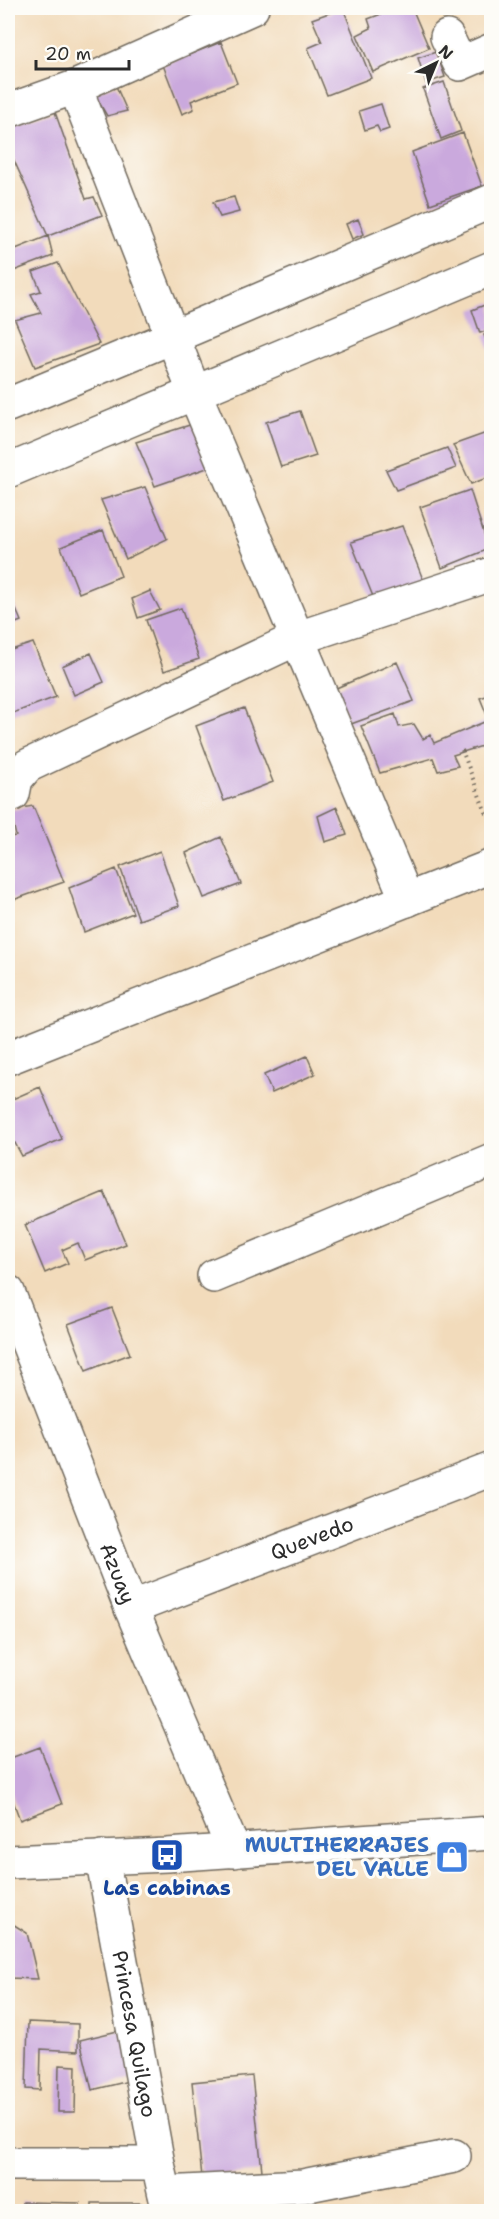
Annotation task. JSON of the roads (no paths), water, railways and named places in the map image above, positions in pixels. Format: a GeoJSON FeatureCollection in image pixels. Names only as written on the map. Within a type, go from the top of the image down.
{"type":"FeatureCollection","features":[{"type":"Feature","properties":{"kind":"street"},"geometry":{"type":"LineString","coordinates":[[8,111],[75,87],[252,8]]}},
{"type":"Feature","properties":{"kind":"street"},"geometry":{"type":"LineString","coordinates":[[447,37],[460,64],[492,50]]}},
{"type":"Feature","properties":{"kind":"street"},"geometry":{"type":"LineString","coordinates":[[75,87],[172,338],[407,900]]}},
{"type":"Feature","properties":{"kind":"street"},"geometry":{"type":"LineString","coordinates":[[8,405],[172,338],[492,201]]}},
{"type":"Feature","properties":{"kind":"street"},"geometry":{"type":"LineString","coordinates":[[8,471],[492,268]]}},
{"type":"Feature","properties":{"kind":"street"},"geometry":{"type":"LineString","coordinates":[[13,794],[16,779],[27,766],[298,638],[492,574]]}},
{"type":"Feature","properties":{"kind":"street"},"geometry":{"type":"LineString","coordinates":[[8,1058],[492,866]]}},
{"type":"Feature","properties":{"kind":"street"},"geometry":{"type":"LineString","coordinates":[[214,1276],[492,1160]]}},
{"type":"Feature","properties":{"kind":"street","name":"Azuay"},"geometry":{"type":"LineString","coordinates":[[8,1292],[17,1347],[234,1851]]}},
{"type":"Feature","properties":{"kind":"street","name":"Quevedo"},"geometry":{"type":"LineString","coordinates":[[130,1608],[492,1469]]}},
{"type":"Feature","properties":{"kind":"street"},"geometry":{"type":"LineString","coordinates":[[8,1862],[234,1851],[492,1833]]}},
{"type":"Feature","properties":{"kind":"street","name":"Princesa Quilago"},"geometry":{"type":"LineString","coordinates":[[102,1857],[164,2189]]}},
{"type":"Feature","properties":{"kind":"street"},"geometry":{"type":"LineString","coordinates":[[8,2164],[164,2189],[303,2186],[454,2156]]}},
{"type":"Feature","properties":{"kind":"place","name":"Las cabinas"},"geometry":{"type":"Point","coordinates":[167,1855]}},
{"type":"Feature","properties":{"kind":"place","name":"MULTIHERRAJES DEL VALLE"},"geometry":{"type":"Point","coordinates":[452,1857]}}]}
